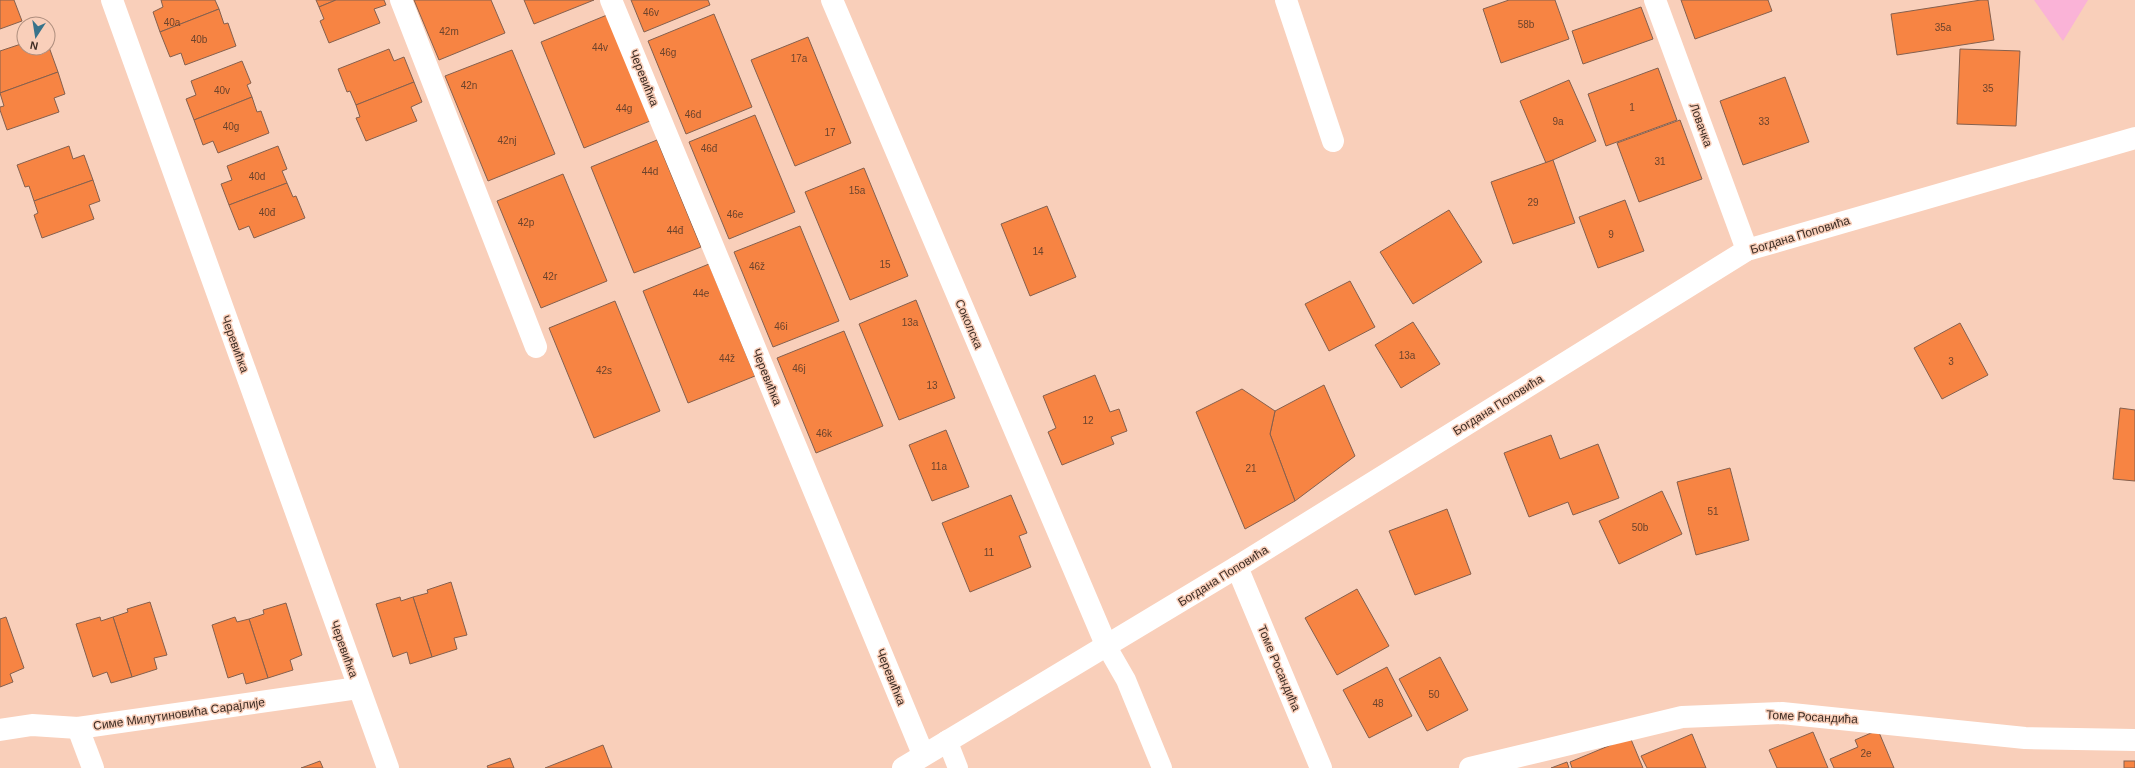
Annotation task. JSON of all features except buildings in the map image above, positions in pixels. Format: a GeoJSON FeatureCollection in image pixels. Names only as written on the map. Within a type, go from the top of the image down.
{"type":"FeatureCollection","features":[{"type":"Feature","properties":{"kind":"street","name":"Черевићка"},"geometry":{"type":"LineString","coordinates":[[112,0],[358,688]]}},
{"type":"Feature","properties":{"kind":"street"},"geometry":{"type":"LineString","coordinates":[[401,0],[536,347]]}},
{"type":"Feature","properties":{"kind":"street","name":"Черевићка"},"geometry":{"type":"LineString","coordinates":[[612,0],[924,754]]}},
{"type":"Feature","properties":{"kind":"street","name":"Соколска"},"geometry":{"type":"LineString","coordinates":[[832,0],[1107,647]]}},
{"type":"Feature","properties":{"kind":"street"},"geometry":{"type":"LineString","coordinates":[[1286,0],[1333,140]]}},
{"type":"Feature","properties":{"kind":"street","name":"Ловачка"},"geometry":{"type":"LineString","coordinates":[[1656,0],[1747,250]]}},
{"type":"Feature","properties":{"kind":"street","name":"Богдана Поповића"},"geometry":{"type":"LineString","coordinates":[[903,768],[947,740],[1107,647],[1747,250],[2135,138]]}},
{"type":"Feature","properties":{"kind":"street","name":"Томе Росандића"},"geometry":{"type":"LineString","coordinates":[[1237,567],[1321,768]]}},
{"type":"Feature","properties":{"kind":"street","name":"Симе Милутиновића Сарајлије"},"geometry":{"type":"LineString","coordinates":[[0,730],[32,725],[78,728],[358,688]]}},
{"type":"Feature","properties":{"kind":"street"},"geometry":{"type":"LineString","coordinates":[[358,688],[388,768]]}},
{"type":"Feature","properties":{"kind":"street","name":"Томе Росандића"},"geometry":{"type":"LineString","coordinates":[[1470,768],[1682,717],[1705,716],[1782,713],[2025,738],[2135,740]]}},
{"type":"Feature","properties":{"kind":"street"},"geometry":{"type":"LineString","coordinates":[[78,728],[93,768]]}},
{"type":"Feature","properties":{"kind":"lane"},"geometry":{"type":"LineString","coordinates":[[1107,647],[1126,680],[1162,768]]}},
{"type":"Feature","properties":{"kind":"lane"},"geometry":{"type":"LineString","coordinates":[[947,740],[958,768]]}},
{"type":"Feature","properties":{"kind":"shaded area"},"geometry":{"type":"Polygon","coordinates":[[[2034,0],[2088,0],[2063,41],[2034,0]]]}}]}
